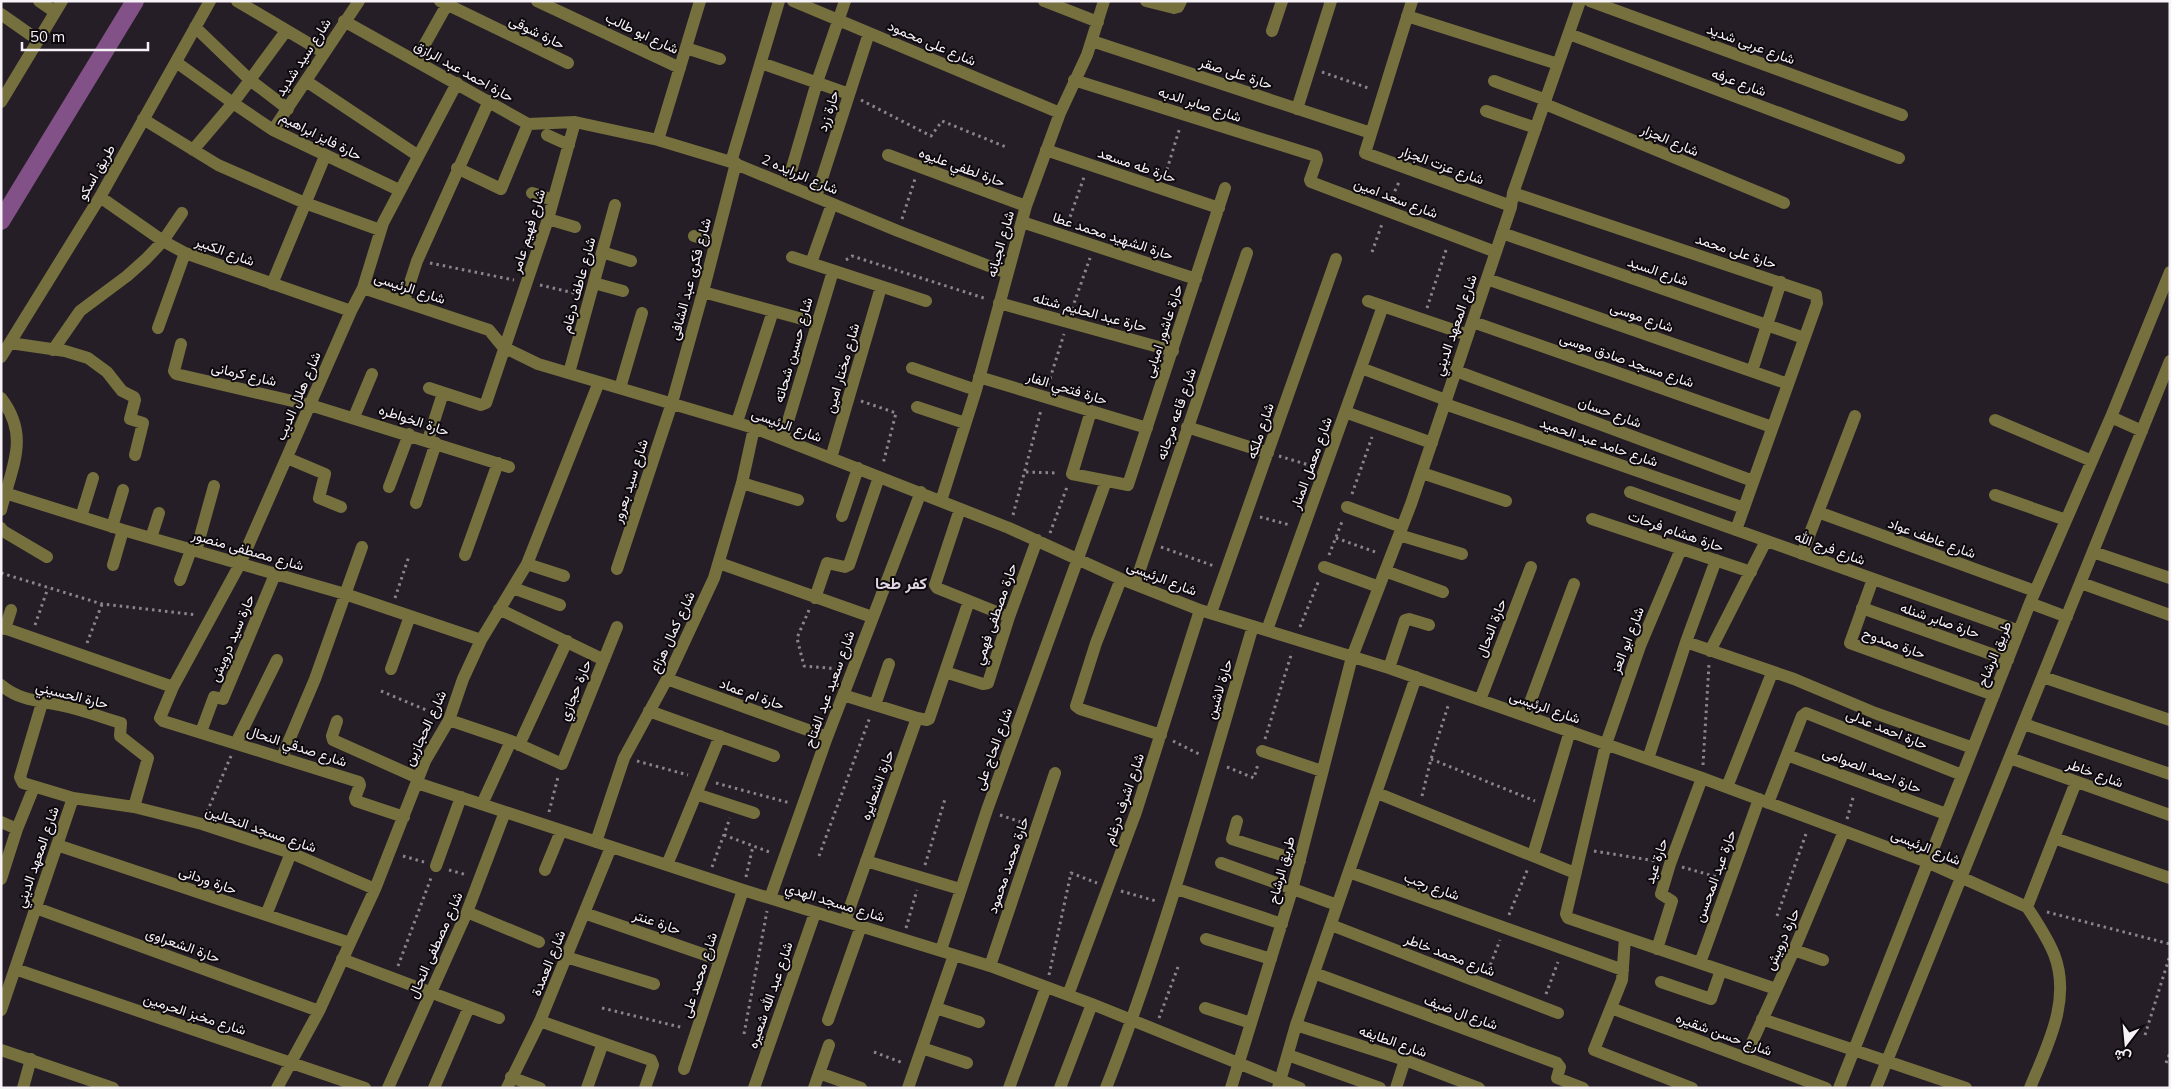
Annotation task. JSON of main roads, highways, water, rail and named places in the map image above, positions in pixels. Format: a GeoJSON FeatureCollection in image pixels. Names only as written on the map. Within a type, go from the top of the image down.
{"type":"FeatureCollection","features":[{"type":"Feature","properties":{"kind":"waterway"},"geometry":{"type":"LineString","coordinates":[[1,221],[135,1]]}},
{"type":"Feature","properties":{"kind":"district","name":"كفر طحا"},"geometry":{"type":"Point","coordinates":[901,583]}}]}
